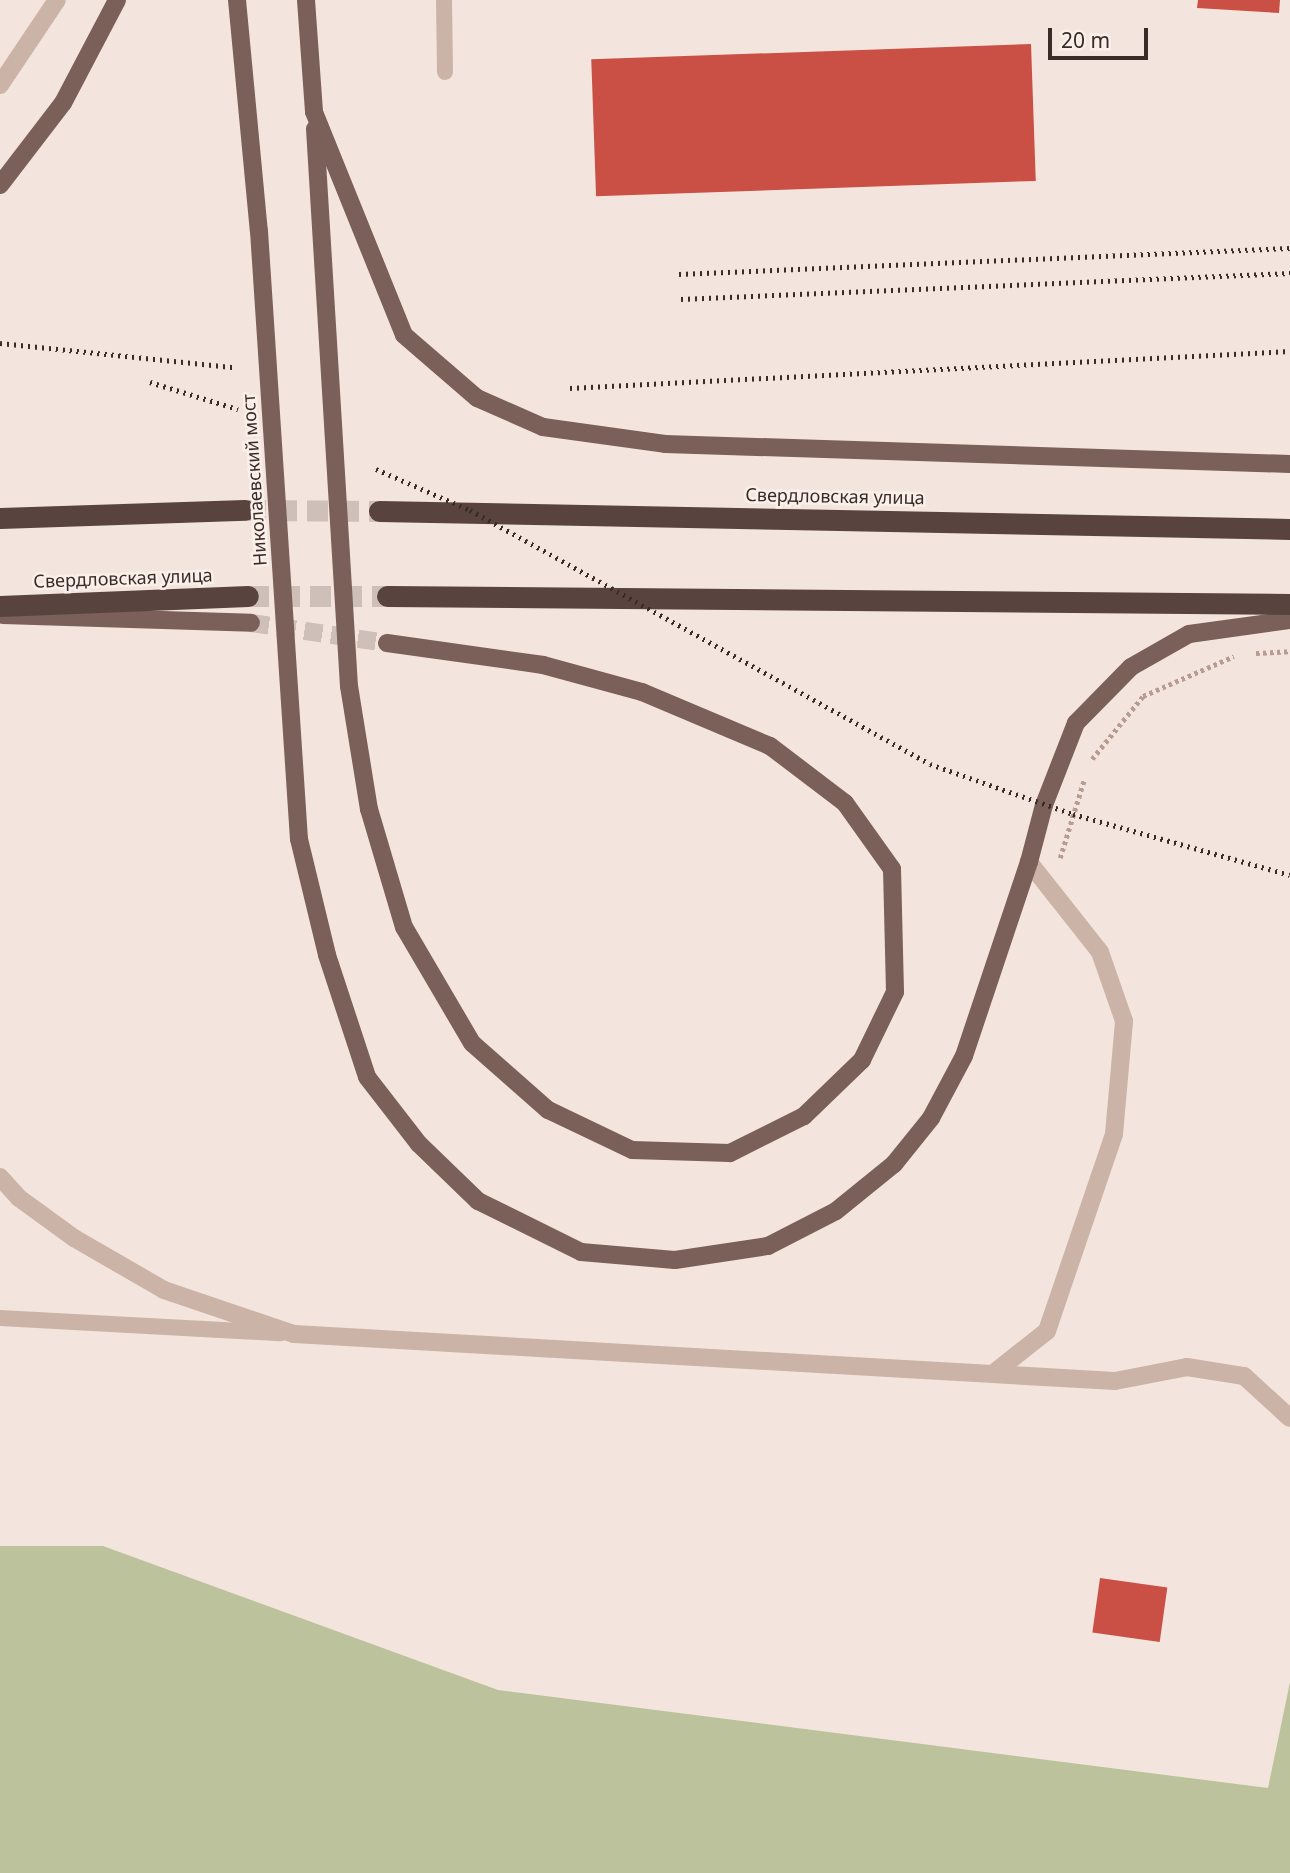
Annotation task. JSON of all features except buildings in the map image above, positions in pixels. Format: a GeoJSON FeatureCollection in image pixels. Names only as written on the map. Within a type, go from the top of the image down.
{"type":"FeatureCollection","features":[{"type":"Feature","properties":{"kind":"highway"},"geometry":{"type":"LineString","coordinates":[[0,518],[245,510]]}},
{"type":"Feature","properties":{"kind":"highway","name":"Свердловская улица"},"geometry":{"type":"LineString","coordinates":[[379,511],[1290,528]]}},
{"type":"Feature","properties":{"kind":"highway","name":"Свердловская улица"},"geometry":{"type":"LineString","coordinates":[[0,606],[248,596]]}},
{"type":"Feature","properties":{"kind":"highway"},"geometry":{"type":"LineString","coordinates":[[387,596],[1290,604]]}},
{"type":"Feature","properties":{"kind":"main road"},"geometry":{"type":"LineString","coordinates":[[0,184],[63,103],[117,0]]}},
{"type":"Feature","properties":{"kind":"main road","name":"Николаевский мост"},"geometry":{"type":"LineString","coordinates":[[237,0],[259,231],[299,839],[327,955],[367,1077],[419,1144],[478,1201],[581,1252],[675,1260],[768,1246],[836,1211],[894,1164],[931,1118],[964,1056],[1029,862],[1044,805],[1076,723],[1131,667],[1189,634],[1290,620]]}},
{"type":"Feature","properties":{"kind":"main road"},"geometry":{"type":"LineString","coordinates":[[306,0],[349,685],[369,809],[404,927],[472,1043],[548,1110],[632,1150],[730,1153],[804,1116],[862,1060],[895,992],[892,869],[845,803],[770,746],[642,692],[555,668],[387,643]]}},
{"type":"Feature","properties":{"kind":"main road"},"geometry":{"type":"LineString","coordinates":[[314,112],[404,335],[477,398],[542,427],[665,444],[1290,464]]}},
{"type":"Feature","properties":{"kind":"main road"},"geometry":{"type":"LineString","coordinates":[[0,614],[251,623]]}},
{"type":"Feature","properties":{"kind":"street"},"geometry":{"type":"LineString","coordinates":[[0,85],[57,0]]}},
{"type":"Feature","properties":{"kind":"street"},"geometry":{"type":"LineString","coordinates":[[995,1372],[1047,1331],[1114,1134],[1124,1021],[1100,952],[1029,862]]}},
{"type":"Feature","properties":{"kind":"street"},"geometry":{"type":"LineString","coordinates":[[0,1177],[19,1198],[74,1238],[164,1290],[294,1334],[995,1372],[1115,1381],[1187,1367],[1244,1376],[1290,1418]]}},
{"type":"Feature","properties":{"kind":"lane"},"geometry":{"type":"LineString","coordinates":[[444,0],[444,72]]}},
{"type":"Feature","properties":{"kind":"lane"},"geometry":{"type":"LineString","coordinates":[[0,1318],[294,1334]]}},
{"type":"Feature","properties":{"kind":"path"},"geometry":{"type":"LineString","coordinates":[[1250,654],[1290,651]]}},
{"type":"Feature","properties":{"kind":"path"},"geometry":{"type":"LineString","coordinates":[[1058,865],[1090,760],[1143,696],[1236,655]]}},
{"type":"Feature","properties":{"kind":"green space"},"geometry":{"type":"Polygon","coordinates":[[[0,1546],[103,1546],[498,1690],[1268,1788],[1290,1682],[1290,1873],[0,1873],[0,1546]]]}},
{"type":"Feature","properties":{"kind":"tunnel"},"geometry":{"type":"LineString","coordinates":[[245,510],[379,511]]}},
{"type":"Feature","properties":{"kind":"tunnel"},"geometry":{"type":"LineString","coordinates":[[248,596],[387,596]]}},
{"type":"Feature","properties":{"kind":"tunnel"},"geometry":{"type":"LineString","coordinates":[[251,623],[387,643]]}},
{"type":"Feature","properties":{"kind":"railway"},"geometry":{"type":"LineString","coordinates":[[679,274],[1290,248]]}},
{"type":"Feature","properties":{"kind":"railway"},"geometry":{"type":"LineString","coordinates":[[681,299],[1290,273]]}},
{"type":"Feature","properties":{"kind":"railway"},"geometry":{"type":"LineString","coordinates":[[0,343],[234,367]]}},
{"type":"Feature","properties":{"kind":"railway"},"geometry":{"type":"LineString","coordinates":[[570,388],[1290,351]]}},
{"type":"Feature","properties":{"kind":"railway"},"geometry":{"type":"LineString","coordinates":[[150,382],[238,409]]}},
{"type":"Feature","properties":{"kind":"railway"},"geometry":{"type":"LineString","coordinates":[[376,469],[470,510],[930,764],[1073,814],[1290,875]]}}]}
